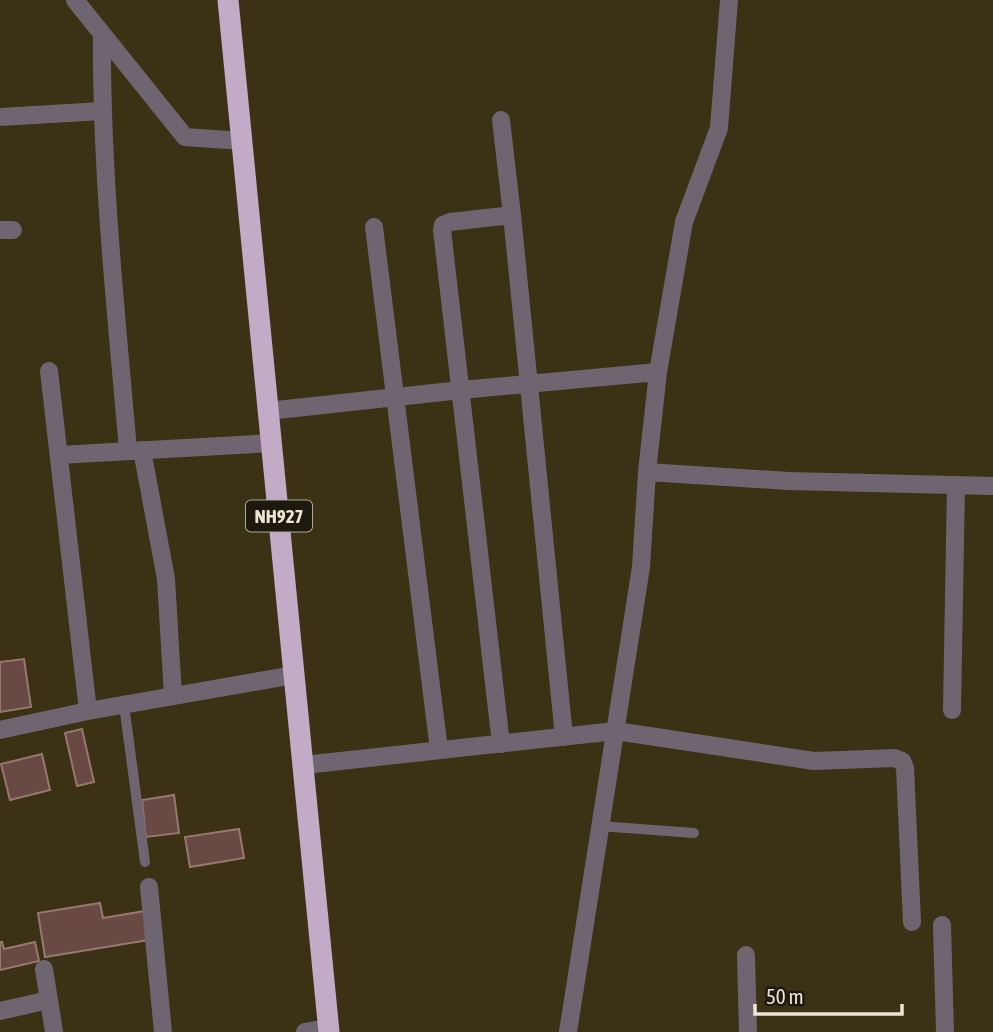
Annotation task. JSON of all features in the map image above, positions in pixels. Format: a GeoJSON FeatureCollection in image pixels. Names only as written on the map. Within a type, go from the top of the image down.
{"type":"FeatureCollection","features":[{"type":"Feature","properties":{"kind":"highway","name":"NH927"},"geometry":{"type":"LineString","coordinates":[[228,0],[329,1030]]}},
{"type":"Feature","properties":{"kind":"street"},"geometry":{"type":"LineString","coordinates":[[75,0],[185,136],[242,141]]}},
{"type":"Feature","properties":{"kind":"street"},"geometry":{"type":"LineString","coordinates":[[568,1032],[641,567],[647,472],[658,372],[684,222],[719,128],[729,0]]}},
{"type":"Feature","properties":{"kind":"street"},"geometry":{"type":"LineString","coordinates":[[102,34],[106,192],[135,450],[166,579],[173,696]]}},
{"type":"Feature","properties":{"kind":"street"},"geometry":{"type":"LineString","coordinates":[[0,117],[102,111]]}},
{"type":"Feature","properties":{"kind":"street"},"geometry":{"type":"LineString","coordinates":[[501,120],[564,737]]}},
{"type":"Feature","properties":{"kind":"street"},"geometry":{"type":"LineString","coordinates":[[501,744],[443,225],[512,215]]}},
{"type":"Feature","properties":{"kind":"street"},"geometry":{"type":"LineString","coordinates":[[374,227],[439,750]]}},
{"type":"Feature","properties":{"kind":"street"},"geometry":{"type":"LineString","coordinates":[[49,371],[88,711]]}},
{"type":"Feature","properties":{"kind":"street"},"geometry":{"type":"LineString","coordinates":[[268,411],[395,396],[658,372]]}},
{"type":"Feature","properties":{"kind":"street"},"geometry":{"type":"LineString","coordinates":[[59,455],[272,443]]}},
{"type":"Feature","properties":{"kind":"street"},"geometry":{"type":"LineString","coordinates":[[647,472],[789,481],[993,486]]}},
{"type":"Feature","properties":{"kind":"street"},"geometry":{"type":"LineString","coordinates":[[953,710],[956,485]]}},
{"type":"Feature","properties":{"kind":"street"},"geometry":{"type":"LineString","coordinates":[[0,730],[88,711],[294,676]]}},
{"type":"Feature","properties":{"kind":"street"},"geometry":{"type":"LineString","coordinates":[[304,765],[616,731],[814,761],[894,758],[902,761],[905,768],[912,922]]}},
{"type":"Feature","properties":{"kind":"street"},"geometry":{"type":"LineString","coordinates":[[149,887],[163,1032]]}},
{"type":"Feature","properties":{"kind":"street"},"geometry":{"type":"LineString","coordinates":[[942,925],[945,1032]]}},
{"type":"Feature","properties":{"kind":"street"},"geometry":{"type":"LineString","coordinates":[[746,955],[748,1032]]}},
{"type":"Feature","properties":{"kind":"street"},"geometry":{"type":"LineString","coordinates":[[44,969],[54,1032]]}},
{"type":"Feature","properties":{"kind":"street"},"geometry":{"type":"LineString","coordinates":[[0,1011],[49,1000]]}},
{"type":"Feature","properties":{"kind":"street"},"geometry":{"type":"LineString","coordinates":[[305,1032],[329,1030]]}},
{"type":"Feature","properties":{"kind":"lane"},"geometry":{"type":"LineString","coordinates":[[124,705],[145,862]]}},
{"type":"Feature","properties":{"kind":"lane"},"geometry":{"type":"LineString","coordinates":[[599,826],[694,833]]}},
{"type":"Feature","properties":{"kind":"building"},"geometry":{"type":"Polygon","coordinates":[[[24,659],[31,707],[0,712],[0,662],[24,659]]]}},
{"type":"Feature","properties":{"kind":"building"},"geometry":{"type":"Polygon","coordinates":[[[82,729],[94,782],[77,786],[65,733],[82,729]]]}},
{"type":"Feature","properties":{"kind":"building"},"geometry":{"type":"Polygon","coordinates":[[[42,754],[50,790],[10,800],[1,764],[42,754]]]}},
{"type":"Feature","properties":{"kind":"building"},"geometry":{"type":"Polygon","coordinates":[[[174,795],[179,833],[146,837],[142,800],[174,795]]]}},
{"type":"Feature","properties":{"kind":"building"},"geometry":{"type":"Polygon","coordinates":[[[239,829],[244,858],[190,867],[185,837],[239,829]]]}},
{"type":"Feature","properties":{"kind":"building"},"geometry":{"type":"Polygon","coordinates":[[[100,903],[103,918],[145,911],[149,940],[45,957],[38,913],[100,903]]]}},
{"type":"Feature","properties":{"kind":"building"},"geometry":{"type":"Polygon","coordinates":[[[0,942],[4,949],[35,942],[39,961],[0,970],[0,942]]]}}]}
